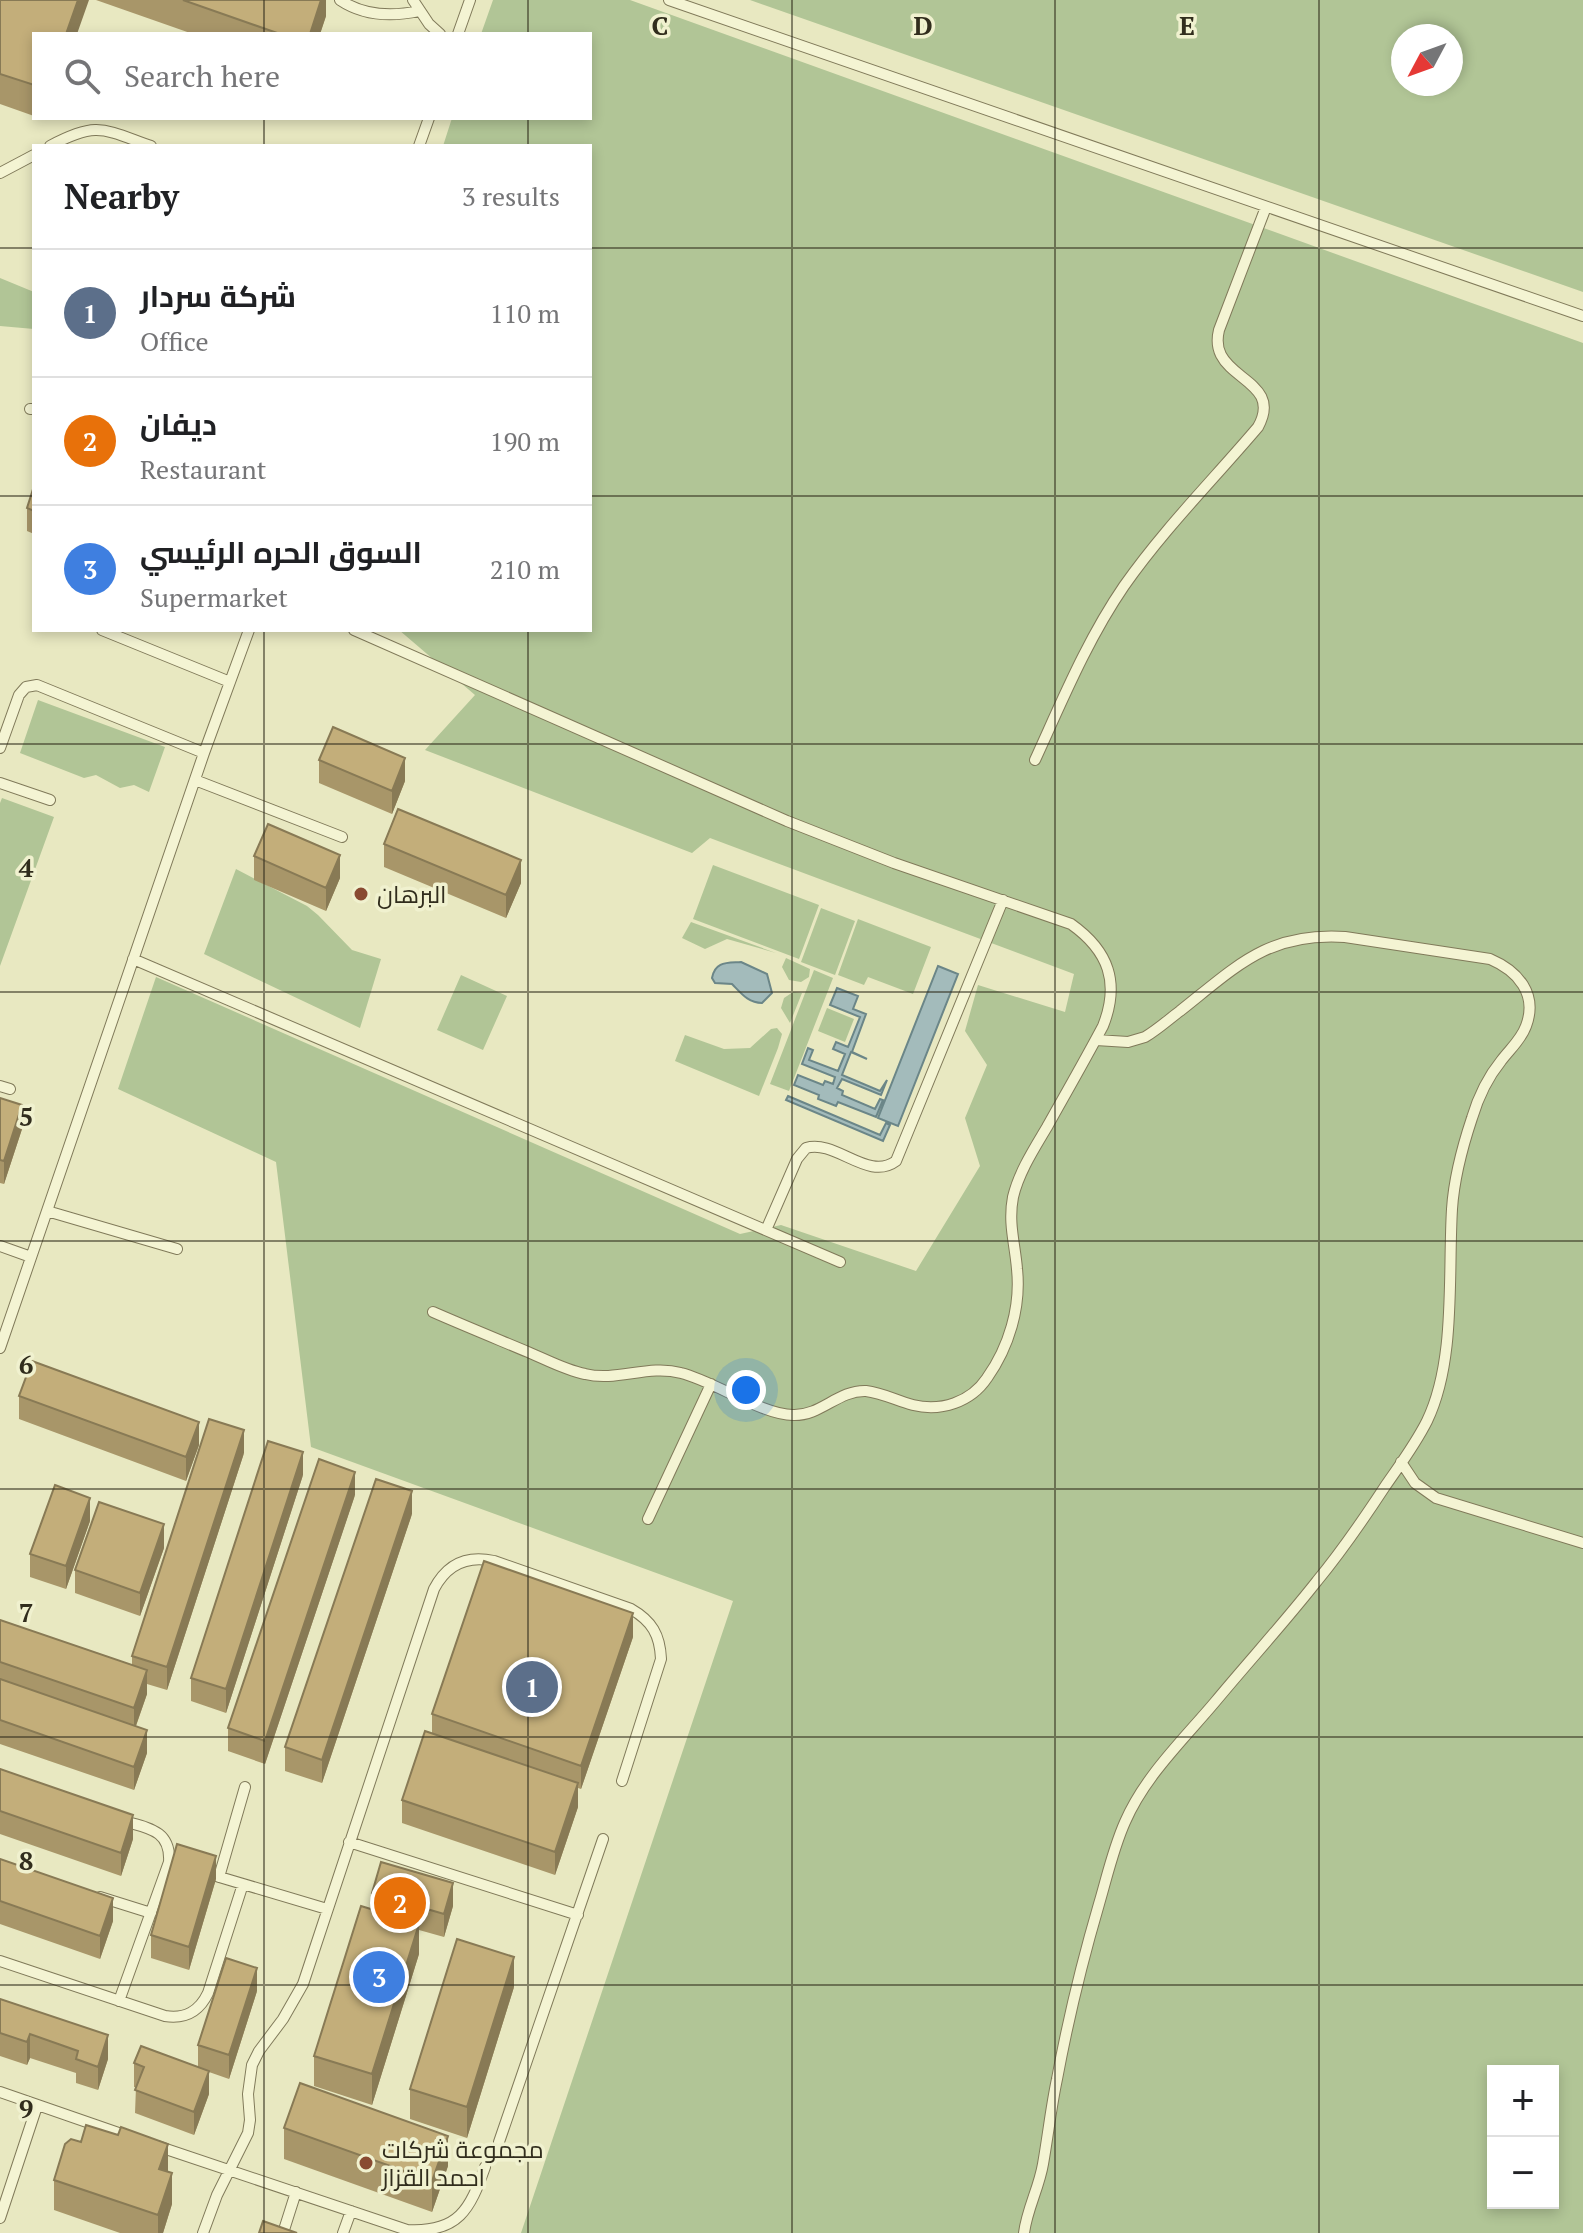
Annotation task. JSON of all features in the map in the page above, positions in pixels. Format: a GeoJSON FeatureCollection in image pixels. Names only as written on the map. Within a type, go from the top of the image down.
{"type":"FeatureCollection","features":[{"type":"Feature","properties":{"kind":"lane"},"geometry":{"type":"LineString","coordinates":[[340,0],[378,14],[419,11]]}},
{"type":"Feature","properties":{"kind":"lane"},"geometry":{"type":"LineString","coordinates":[[413,0],[438,32]]}},
{"type":"Feature","properties":{"kind":"lane"},"geometry":{"type":"LineString","coordinates":[[459,32],[470,0]]}},
{"type":"Feature","properties":{"kind":"lane"},"geometry":{"type":"LineString","coordinates":[[669,0],[1583,316]]}},
{"type":"Feature","properties":{"kind":"lane"},"geometry":{"type":"LineString","coordinates":[[420,144],[428,120]]}},
{"type":"Feature","properties":{"kind":"lane"},"geometry":{"type":"LineString","coordinates":[[54,144],[77,132],[96,129],[145,144]]}},
{"type":"Feature","properties":{"kind":"lane"},"geometry":{"type":"LineString","coordinates":[[0,173],[32,156]]}},
{"type":"Feature","properties":{"kind":"lane"},"geometry":{"type":"LineString","coordinates":[[1035,760],[1077,667],[1122,589],[1158,541],[1262,420],[1263,403],[1258,393],[1226,363],[1217,339],[1266,207]]}},
{"type":"Feature","properties":{"kind":"lane"},"geometry":{"type":"LineString","coordinates":[[107,632],[230,682]]}},
{"type":"Feature","properties":{"kind":"lane"},"geometry":{"type":"LineString","coordinates":[[0,1348],[248,632]]}},
{"type":"Feature","properties":{"kind":"lane"},"geometry":{"type":"LineString","coordinates":[[359,632],[787,821],[894,863],[1071,924],[1097,946],[1108,969],[1112,994],[1109,1011],[1096,1040],[1017,1182],[1010,1223],[1017,1269],[1016,1310],[1004,1347],[990,1375],[982,1386],[961,1401],[936,1408],[912,1405],[862,1391],[838,1397],[818,1410],[795,1416],[774,1412],[678,1372],[661,1370],[586,1375],[433,1312]]}},
{"type":"Feature","properties":{"kind":"lane"},"geometry":{"type":"LineString","coordinates":[[0,748],[19,695],[26,687],[37,685],[204,753]]}},
{"type":"Feature","properties":{"kind":"lane"},"geometry":{"type":"LineString","coordinates":[[195,780],[342,837]]}},
{"type":"Feature","properties":{"kind":"lane"},"geometry":{"type":"LineString","coordinates":[[0,783],[50,800]]}},
{"type":"Feature","properties":{"kind":"lane"},"geometry":{"type":"LineString","coordinates":[[766,1230],[797,1159],[806,1148],[820,1146],[879,1167],[896,1161],[1003,900]]}},
{"type":"Feature","properties":{"kind":"lane"},"geometry":{"type":"LineString","coordinates":[[1024,2233],[1042,2168],[1071,2009],[1117,1841],[1126,1819],[1155,1772],[1320,1578],[1429,1417],[1446,1354],[1456,1174],[1473,1111],[1487,1082],[1526,1028],[1530,1010],[1527,993],[1519,978],[1506,966],[1490,959],[1321,935],[1297,938],[1252,955],[1145,1037],[1128,1042],[1096,1040]]}},
{"type":"Feature","properties":{"kind":"lane"},"geometry":{"type":"LineString","coordinates":[[133,959],[840,1262]]}},
{"type":"Feature","properties":{"kind":"lane"},"geometry":{"type":"LineString","coordinates":[[47,1211],[177,1249]]}},
{"type":"Feature","properties":{"kind":"lane"},"geometry":{"type":"LineString","coordinates":[[0,1246],[31,1257]]}},
{"type":"Feature","properties":{"kind":"lane"},"geometry":{"type":"LineString","coordinates":[[648,1519],[711,1384]]}},
{"type":"Feature","properties":{"kind":"lane"},"geometry":{"type":"LineString","coordinates":[[1401,1462],[1415,1483],[1436,1498],[1583,1543]]}},
{"type":"Feature","properties":{"kind":"lane"},"geometry":{"type":"LineString","coordinates":[[203,2233],[217,2195],[248,2133],[252,2065],[303,1984],[434,1589],[448,1569],[470,1559],[494,1561],[631,1609],[645,1617],[655,1629],[661,1659],[622,1781]]}},
{"type":"Feature","properties":{"kind":"lane"},"geometry":{"type":"LineString","coordinates":[[219,1877],[245,1787]]}},
{"type":"Feature","properties":{"kind":"lane"},"geometry":{"type":"LineString","coordinates":[[116,1819],[155,1830],[162,1836],[170,1853],[119,2001]]}},
{"type":"Feature","properties":{"kind":"lane"},"geometry":{"type":"LineString","coordinates":[[499,2142],[603,1839]]}},
{"type":"Feature","properties":{"kind":"lane"},"geometry":{"type":"LineString","coordinates":[[349,1842],[578,1915]]}},
{"type":"Feature","properties":{"kind":"lane"},"geometry":{"type":"LineString","coordinates":[[169,1862],[182,1866]]}},
{"type":"Feature","properties":{"kind":"lane"},"geometry":{"type":"LineString","coordinates":[[194,1869],[327,1909]]}},
{"type":"Feature","properties":{"kind":"lane"},"geometry":{"type":"LineString","coordinates":[[0,1961],[174,2017],[192,2013],[208,1993],[243,1884]]}},
{"type":"Feature","properties":{"kind":"lane"},"geometry":{"type":"LineString","coordinates":[[91,1894],[151,1913]]}},
{"type":"Feature","properties":{"kind":"lane"},"geometry":{"type":"LineString","coordinates":[[0,2092],[407,2230],[435,2231],[459,2219],[469,2208],[485,2167]]}},
{"type":"Feature","properties":{"kind":"lane"},"geometry":{"type":"LineString","coordinates":[[0,2218],[37,2106]]}},
{"type":"Feature","properties":{"kind":"lane"},"geometry":{"type":"LineString","coordinates":[[283,2233],[296,2192]]}},
{"type":"Feature","properties":{"kind":"lane"},"geometry":{"type":"LineString","coordinates":[[343,2233],[351,2211]]}},
{"type":"Feature","properties":{"kind":"green space"},"geometry":{"type":"Polygon","coordinates":[[[493,0],[630,0],[1583,343],[1583,2233],[521,2233],[733,1601],[311,1447],[276,1162],[118,1089],[156,977],[740,1234],[781,1225],[916,1271],[980,1166],[965,1118],[987,1065],[965,1031],[978,985],[1065,1012],[1074,974],[710,838],[692,853],[425,750],[475,695],[401,632],[592,632],[592,144],[444,144],[451,120],[592,120],[592,32],[482,32],[493,0]]]}},
{"type":"Feature","properties":{"kind":"green space"},"geometry":{"type":"Polygon","coordinates":[[[750,0],[1583,0],[1583,292],[750,0]]]}},
{"type":"Feature","properties":{"kind":"green space"},"geometry":{"type":"Polygon","coordinates":[[[0,278],[32,291],[32,329],[0,326],[0,278]]]}},
{"type":"Feature","properties":{"kind":"green space"},"geometry":{"type":"Polygon","coordinates":[[[38,700],[165,747],[149,792],[134,785],[120,788],[96,775],[84,778],[20,753],[38,700]]]}},
{"type":"Feature","properties":{"kind":"green space"},"geometry":{"type":"Polygon","coordinates":[[[2,798],[54,817],[0,966],[0,803],[2,798]]]}},
{"type":"Feature","properties":{"kind":"green space"},"geometry":{"type":"Polygon","coordinates":[[[713,865],[819,905],[799,959],[693,919],[713,865]]]}},
{"type":"Feature","properties":{"kind":"green space"},"geometry":{"type":"Polygon","coordinates":[[[236,869],[307,906],[352,950],[381,959],[360,1028],[204,954],[236,869]]]}},
{"type":"Feature","properties":{"kind":"green space"},"geometry":{"type":"Polygon","coordinates":[[[821,908],[855,921],[835,975],[801,962],[821,908]]]}},
{"type":"Feature","properties":{"kind":"green space"},"geometry":{"type":"Polygon","coordinates":[[[858,919],[931,947],[913,994],[868,977],[864,985],[838,975],[858,919]]]}},
{"type":"Feature","properties":{"kind":"green space"},"geometry":{"type":"Polygon","coordinates":[[[691,922],[776,953],[727,939],[705,949],[682,938],[691,922]]]}},
{"type":"Feature","properties":{"kind":"green space"},"geometry":{"type":"Polygon","coordinates":[[[786,958],[810,969],[809,977],[801,982],[789,980],[782,967],[786,958]]]}},
{"type":"Feature","properties":{"kind":"green space"},"geometry":{"type":"Polygon","coordinates":[[[814,970],[833,978],[789,1091],[770,1084],[814,970]]]}},
{"type":"Feature","properties":{"kind":"green space"},"geometry":{"type":"Polygon","coordinates":[[[461,975],[507,996],[483,1050],[437,1030],[461,975]]]}},
{"type":"Feature","properties":{"kind":"green space"},"geometry":{"type":"Polygon","coordinates":[[[793,992],[802,993],[790,1023],[781,1008],[784,998],[793,992]]]}},
{"type":"Feature","properties":{"kind":"green space"},"geometry":{"type":"Polygon","coordinates":[[[827,1008],[854,1019],[845,1042],[818,1031],[827,1008]]]}},
{"type":"Feature","properties":{"kind":"green space"},"geometry":{"type":"Polygon","coordinates":[[[777,1028],[782,1034],[759,1096],[675,1061],[685,1035],[724,1049],[750,1048],[771,1029],[777,1028]]]}},
{"type":"Feature","properties":{"kind":"water"},"geometry":{"type":"Polygon","coordinates":[[[741,962],[767,974],[772,993],[762,1003],[749,999],[732,984],[715,983],[712,978],[719,966],[741,962]]]}},
{"type":"Feature","properties":{"kind":"water"},"geometry":{"type":"Polygon","coordinates":[[[938,966],[958,974],[898,1126],[878,1118],[938,966]]]}},
{"type":"Feature","properties":{"kind":"water"},"geometry":{"type":"Polygon","coordinates":[[[837,988],[858,996],[853,1009],[866,1014],[852,1052],[867,1059],[851,1052],[842,1075],[880,1091],[887,1080],[881,1095],[842,1079],[837,1088],[843,1091],[842,1095],[875,1109],[880,1099],[883,1100],[876,1117],[838,1102],[836,1106],[818,1099],[819,1095],[794,1085],[798,1075],[823,1085],[825,1081],[833,1084],[835,1077],[802,1064],[808,1048],[813,1050],[809,1060],[838,1071],[845,1054],[833,1049],[836,1042],[848,1047],[860,1017],[830,1005],[837,988]]]}},
{"type":"Feature","properties":{"kind":"water"},"geometry":{"type":"Polygon","coordinates":[[[788,1096],[880,1135],[886,1123],[890,1125],[883,1141],[786,1100],[788,1096]]]}},
{"type":"Feature","properties":{"kind":"building"},"geometry":{"type":"Polygon","coordinates":[[[0,0],[78,0],[67,32],[32,32],[32,84],[0,74],[0,0]]]}},
{"type":"Feature","properties":{"kind":"building"},"geometry":{"type":"Polygon","coordinates":[[[183,0],[321,0],[311,32],[274,32],[183,0]]]}},
{"type":"Feature","properties":{"kind":"building"},"geometry":{"type":"Polygon","coordinates":[[[32,492],[32,510],[27,508],[32,492]]]}},
{"type":"Feature","properties":{"kind":"building"},"geometry":{"type":"Polygon","coordinates":[[[333,727],[405,758],[392,791],[319,760],[333,727]]]}},
{"type":"Feature","properties":{"kind":"building"},"geometry":{"type":"Polygon","coordinates":[[[398,809],[521,860],[506,895],[384,844],[398,809]]]}},
{"type":"Feature","properties":{"kind":"building"},"geometry":{"type":"Polygon","coordinates":[[[268,824],[340,855],[326,888],[254,856],[268,824]]]}},
{"type":"Feature","properties":{"kind":"building"},"geometry":{"type":"Polygon","coordinates":[[[0,1098],[22,1105],[4,1161],[0,1160],[0,1098]]]}},
{"type":"Feature","properties":{"kind":"building"},"geometry":{"type":"Polygon","coordinates":[[[32,1361],[199,1422],[186,1457],[19,1396],[32,1361]]]}},
{"type":"Feature","properties":{"kind":"building"},"geometry":{"type":"Polygon","coordinates":[[[209,1419],[244,1430],[167,1667],[132,1656],[209,1419]]]}},
{"type":"Feature","properties":{"kind":"building"},"geometry":{"type":"Polygon","coordinates":[[[268,1441],[303,1452],[226,1689],[191,1678],[268,1441]]]}},
{"type":"Feature","properties":{"kind":"building"},"geometry":{"type":"Polygon","coordinates":[[[319,1459],[355,1472],[265,1741],[228,1728],[319,1459]]]}},
{"type":"Feature","properties":{"kind":"building"},"geometry":{"type":"Polygon","coordinates":[[[376,1479],[412,1491],[322,1760],[285,1747],[376,1479]]]}},
{"type":"Feature","properties":{"kind":"building"},"geometry":{"type":"Polygon","coordinates":[[[55,1485],[90,1498],[66,1566],[30,1554],[55,1485]]]}},
{"type":"Feature","properties":{"kind":"building"},"geometry":{"type":"Polygon","coordinates":[[[99,1502],[164,1524],[140,1593],[75,1570],[99,1502]]]}},
{"type":"Feature","properties":{"kind":"building"},"geometry":{"type":"Polygon","coordinates":[[[484,1561],[633,1613],[581,1766],[432,1714],[484,1561]]]}},
{"type":"Feature","properties":{"kind":"building"},"geometry":{"type":"Polygon","coordinates":[[[0,1620],[147,1670],[134,1708],[0,1662],[0,1620]]]}},
{"type":"Feature","properties":{"kind":"building"},"geometry":{"type":"Polygon","coordinates":[[[0,1679],[147,1730],[134,1767],[0,1720],[0,1679]]]}},
{"type":"Feature","properties":{"kind":"building"},"geometry":{"type":"Polygon","coordinates":[[[425,1731],[578,1783],[555,1852],[402,1800],[425,1731]]]}},
{"type":"Feature","properties":{"kind":"building"},"geometry":{"type":"Polygon","coordinates":[[[0,1769],[133,1815],[121,1853],[0,1811],[0,1769]]]}},
{"type":"Feature","properties":{"kind":"building"},"geometry":{"type":"Polygon","coordinates":[[[177,1844],[216,1856],[189,1947],[151,1935],[177,1844]]]}},
{"type":"Feature","properties":{"kind":"building"},"geometry":{"type":"Polygon","coordinates":[[[0,1859],[113,1898],[100,1936],[0,1901],[0,1859]]]}},
{"type":"Feature","properties":{"kind":"building"},"geometry":{"type":"Polygon","coordinates":[[[381,1862],[453,1883],[444,1914],[372,1893],[381,1862]]]}},
{"type":"Feature","properties":{"kind":"building"},"geometry":{"type":"Polygon","coordinates":[[[361,1906],[419,1924],[372,2074],[314,2056],[361,1906]]]}},
{"type":"Feature","properties":{"kind":"building"},"geometry":{"type":"Polygon","coordinates":[[[457,1939],[514,1957],[467,2107],[410,2089],[457,1939]]]}},
{"type":"Feature","properties":{"kind":"building"},"geometry":{"type":"Polygon","coordinates":[[[226,1958],[257,1968],[229,2055],[198,2045],[226,1958]]]}},
{"type":"Feature","properties":{"kind":"building"},"geometry":{"type":"Polygon","coordinates":[[[0,1999],[108,2035],[98,2067],[76,2059],[78,2051],[30,2034],[27,2042],[0,2033],[0,1999]]]}},
{"type":"Feature","properties":{"kind":"building"},"geometry":{"type":"Polygon","coordinates":[[[141,2046],[209,2071],[194,2112],[135,2090],[144,2067],[134,2063],[141,2046]]]}},
{"type":"Feature","properties":{"kind":"building"},"geometry":{"type":"Polygon","coordinates":[[[300,2083],[448,2136],[432,2181],[284,2128],[300,2083]]]}},
{"type":"Feature","properties":{"kind":"building"},"geometry":{"type":"Polygon","coordinates":[[[86,2125],[118,2135],[121,2127],[168,2144],[159,2169],[172,2173],[158,2215],[54,2180],[65,2144],[71,2139],[81,2142],[86,2125]]]}},
{"type":"Feature","properties":{"kind":"building"},"geometry":{"type":"Polygon","coordinates":[[[263,2221],[297,2233],[259,2233],[263,2221]]]}},
{"type":"Feature","properties":{"kind":"place","name":"البرهان"},"geometry":{"type":"Point","coordinates":[361,894]}},
{"type":"Feature","properties":{"kind":"place","name":"شركة سردار"},"geometry":{"type":"Point","coordinates":[532,1687]}},
{"type":"Feature","properties":{"kind":"place","name":"ديفان"},"geometry":{"type":"Point","coordinates":[400,1903]}},
{"type":"Feature","properties":{"kind":"place","name":"السوق الحره الرئيسي"},"geometry":{"type":"Point","coordinates":[379,1977]}},
{"type":"Feature","properties":{"kind":"place","name":"مجموعة شركات احمد القزاز"},"geometry":{"type":"Point","coordinates":[366,2163]}}]}
